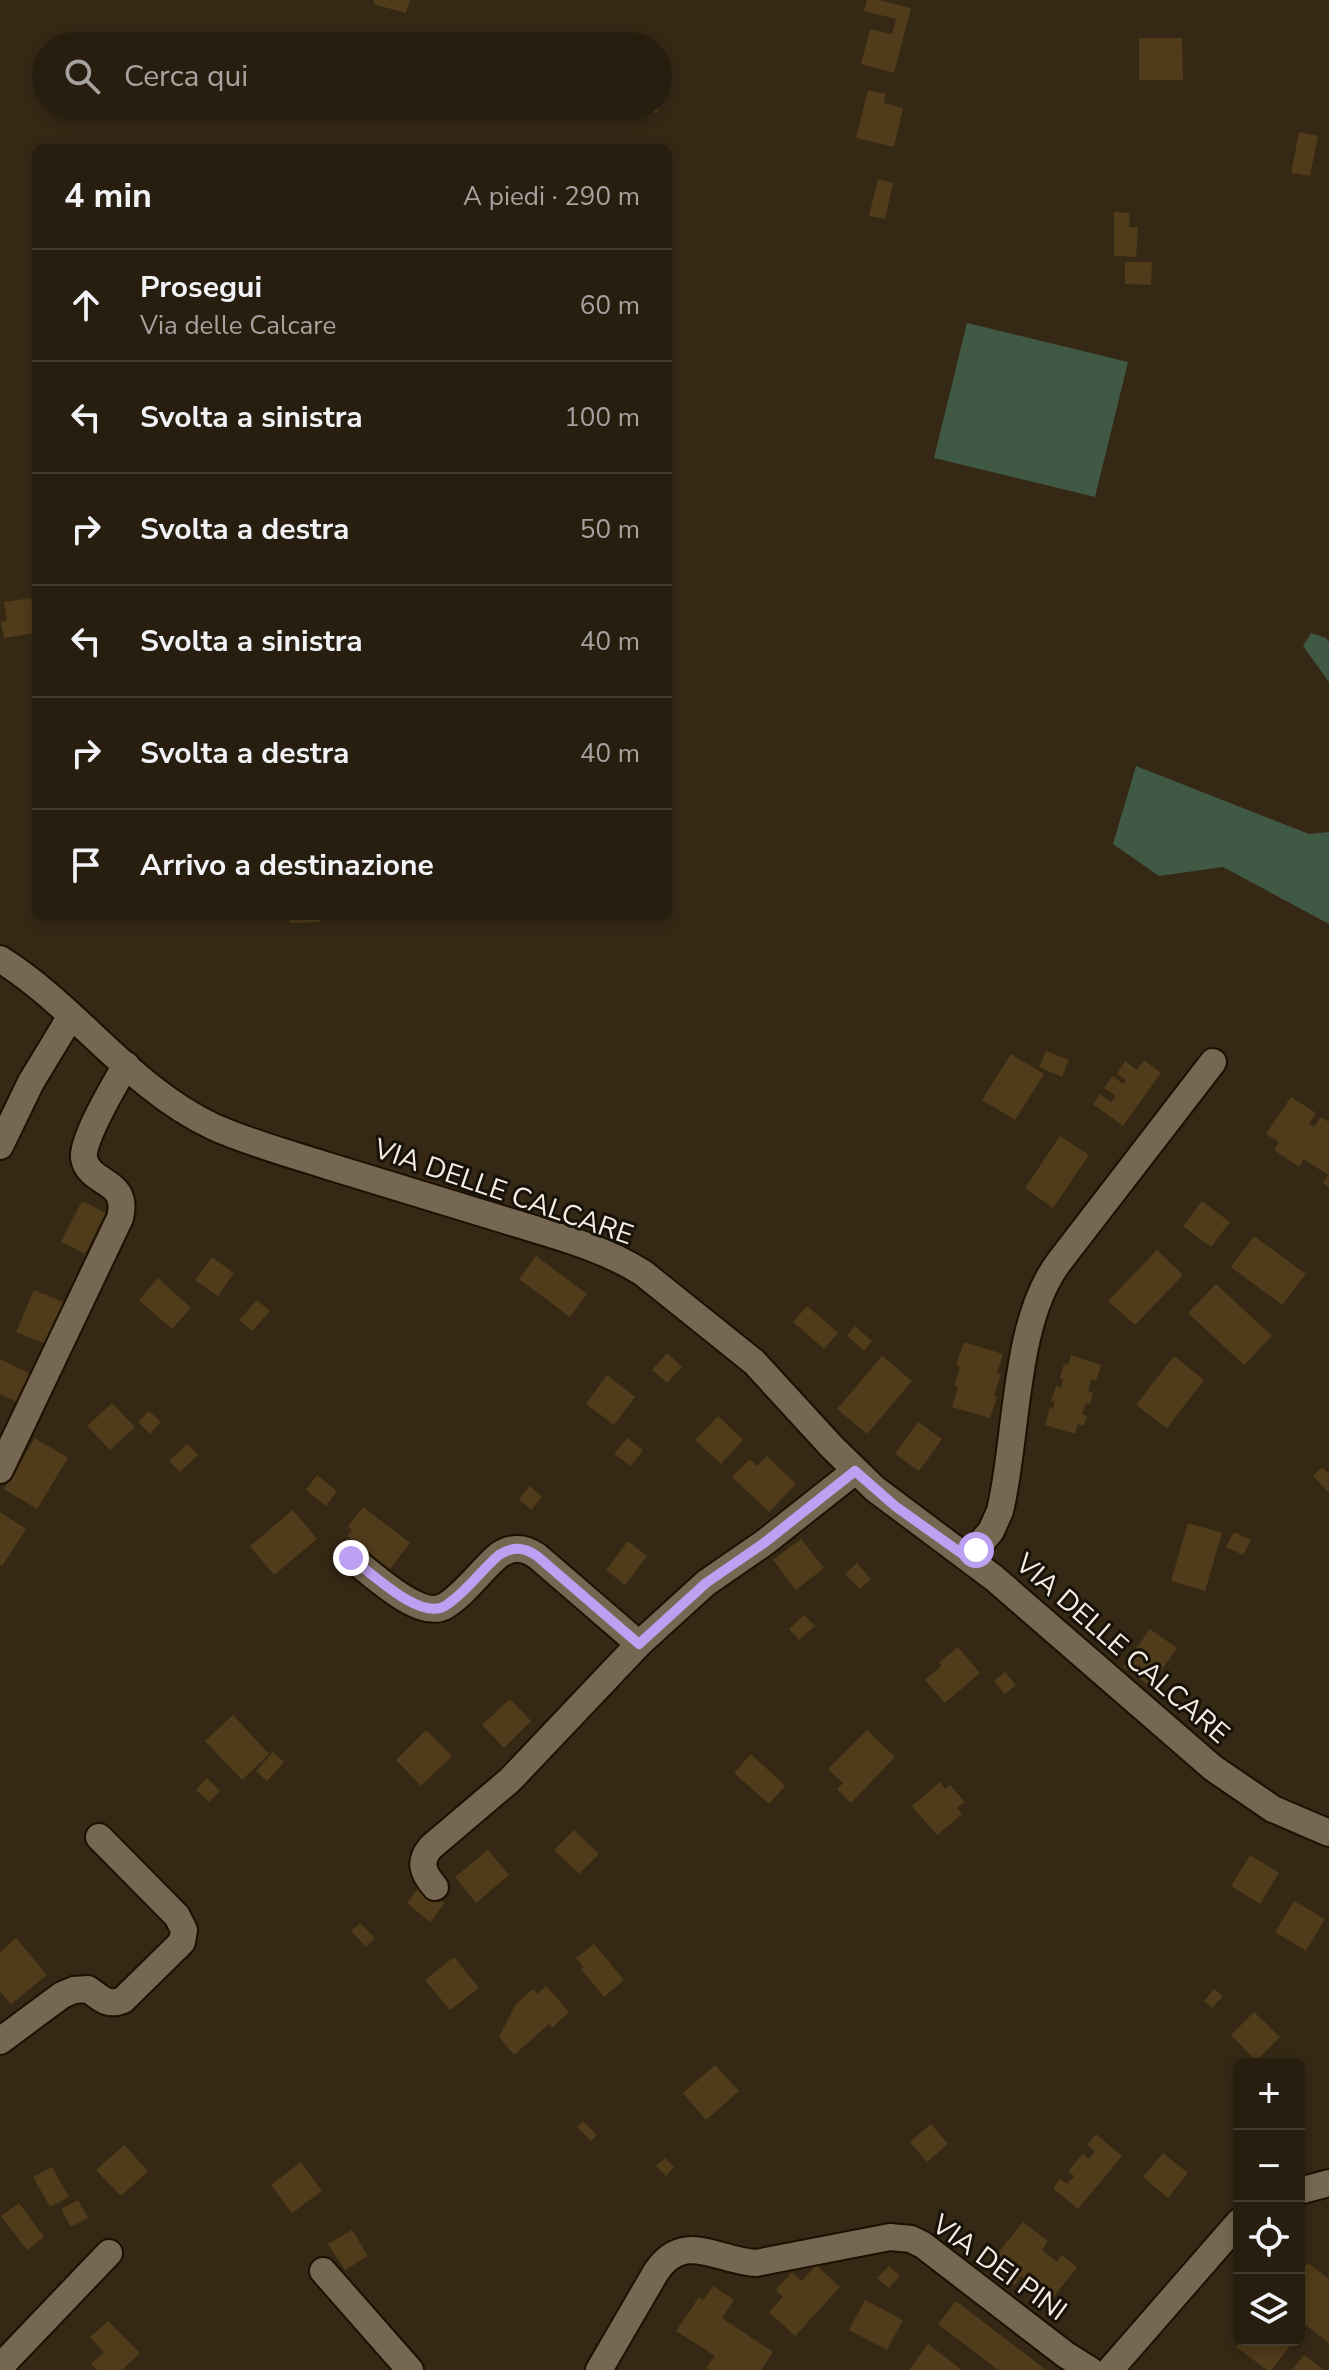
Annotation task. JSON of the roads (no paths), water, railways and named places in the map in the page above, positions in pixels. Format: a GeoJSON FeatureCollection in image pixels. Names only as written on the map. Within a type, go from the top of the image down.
{"type":"FeatureCollection","features":[{"type":"Feature","properties":{"kind":"street","name":"VIA DELLE CALCARE"},"geometry":{"type":"LineString","coordinates":[[0,959],[38,985],[167,1098],[219,1129],[286,1153],[569,1240],[625,1262],[643,1273],[744,1353],[855,1471],[895,1506],[968,1558],[1083,1653],[1223,1776],[1273,1809],[1329,1833]]}},
{"type":"Feature","properties":{"kind":"street"},"geometry":{"type":"LineString","coordinates":[[0,1146],[31,1082],[71,1016]]}},
{"type":"Feature","properties":{"kind":"street"},"geometry":{"type":"LineString","coordinates":[[968,1558],[991,1531],[1000,1511],[1030,1328],[1042,1291],[1059,1262],[1213,1062]]}},
{"type":"Feature","properties":{"kind":"street"},"geometry":{"type":"LineString","coordinates":[[0,1470],[120,1218],[123,1207],[120,1195],[87,1165],[84,1149],[126,1065]]}},
{"type":"Feature","properties":{"kind":"street"},"geometry":{"type":"LineString","coordinates":[[435,1887],[423,1871],[423,1860],[428,1851],[510,1780],[639,1644],[706,1583],[764,1543],[855,1471]]}},
{"type":"Feature","properties":{"kind":"street"},"geometry":{"type":"LineString","coordinates":[[351,1558],[418,1607],[432,1610],[448,1604],[499,1555],[509,1549],[521,1548],[537,1556],[639,1644]]}},
{"type":"Feature","properties":{"kind":"street"},"geometry":{"type":"LineString","coordinates":[[0,2041],[68,1992],[88,1989],[106,2002],[123,2000],[182,1942],[184,1930],[177,1916],[99,1837]]}},
{"type":"Feature","properties":{"kind":"street"},"geometry":{"type":"LineString","coordinates":[[1305,2189],[1329,2183]]}},
{"type":"Feature","properties":{"kind":"street"},"geometry":{"type":"LineString","coordinates":[[1110,2370],[1233,2229]]}},
{"type":"Feature","properties":{"kind":"street","name":"VIA DEI PINI"},"geometry":{"type":"LineString","coordinates":[[599,2370],[659,2267],[676,2252],[698,2250],[756,2263],[890,2237],[911,2239],[923,2245],[1090,2370]]}},
{"type":"Feature","properties":{"kind":"street"},"geometry":{"type":"LineString","coordinates":[[0,2367],[109,2253]]}},
{"type":"Feature","properties":{"kind":"street"},"geometry":{"type":"LineString","coordinates":[[323,2271],[410,2370]]}}]}
